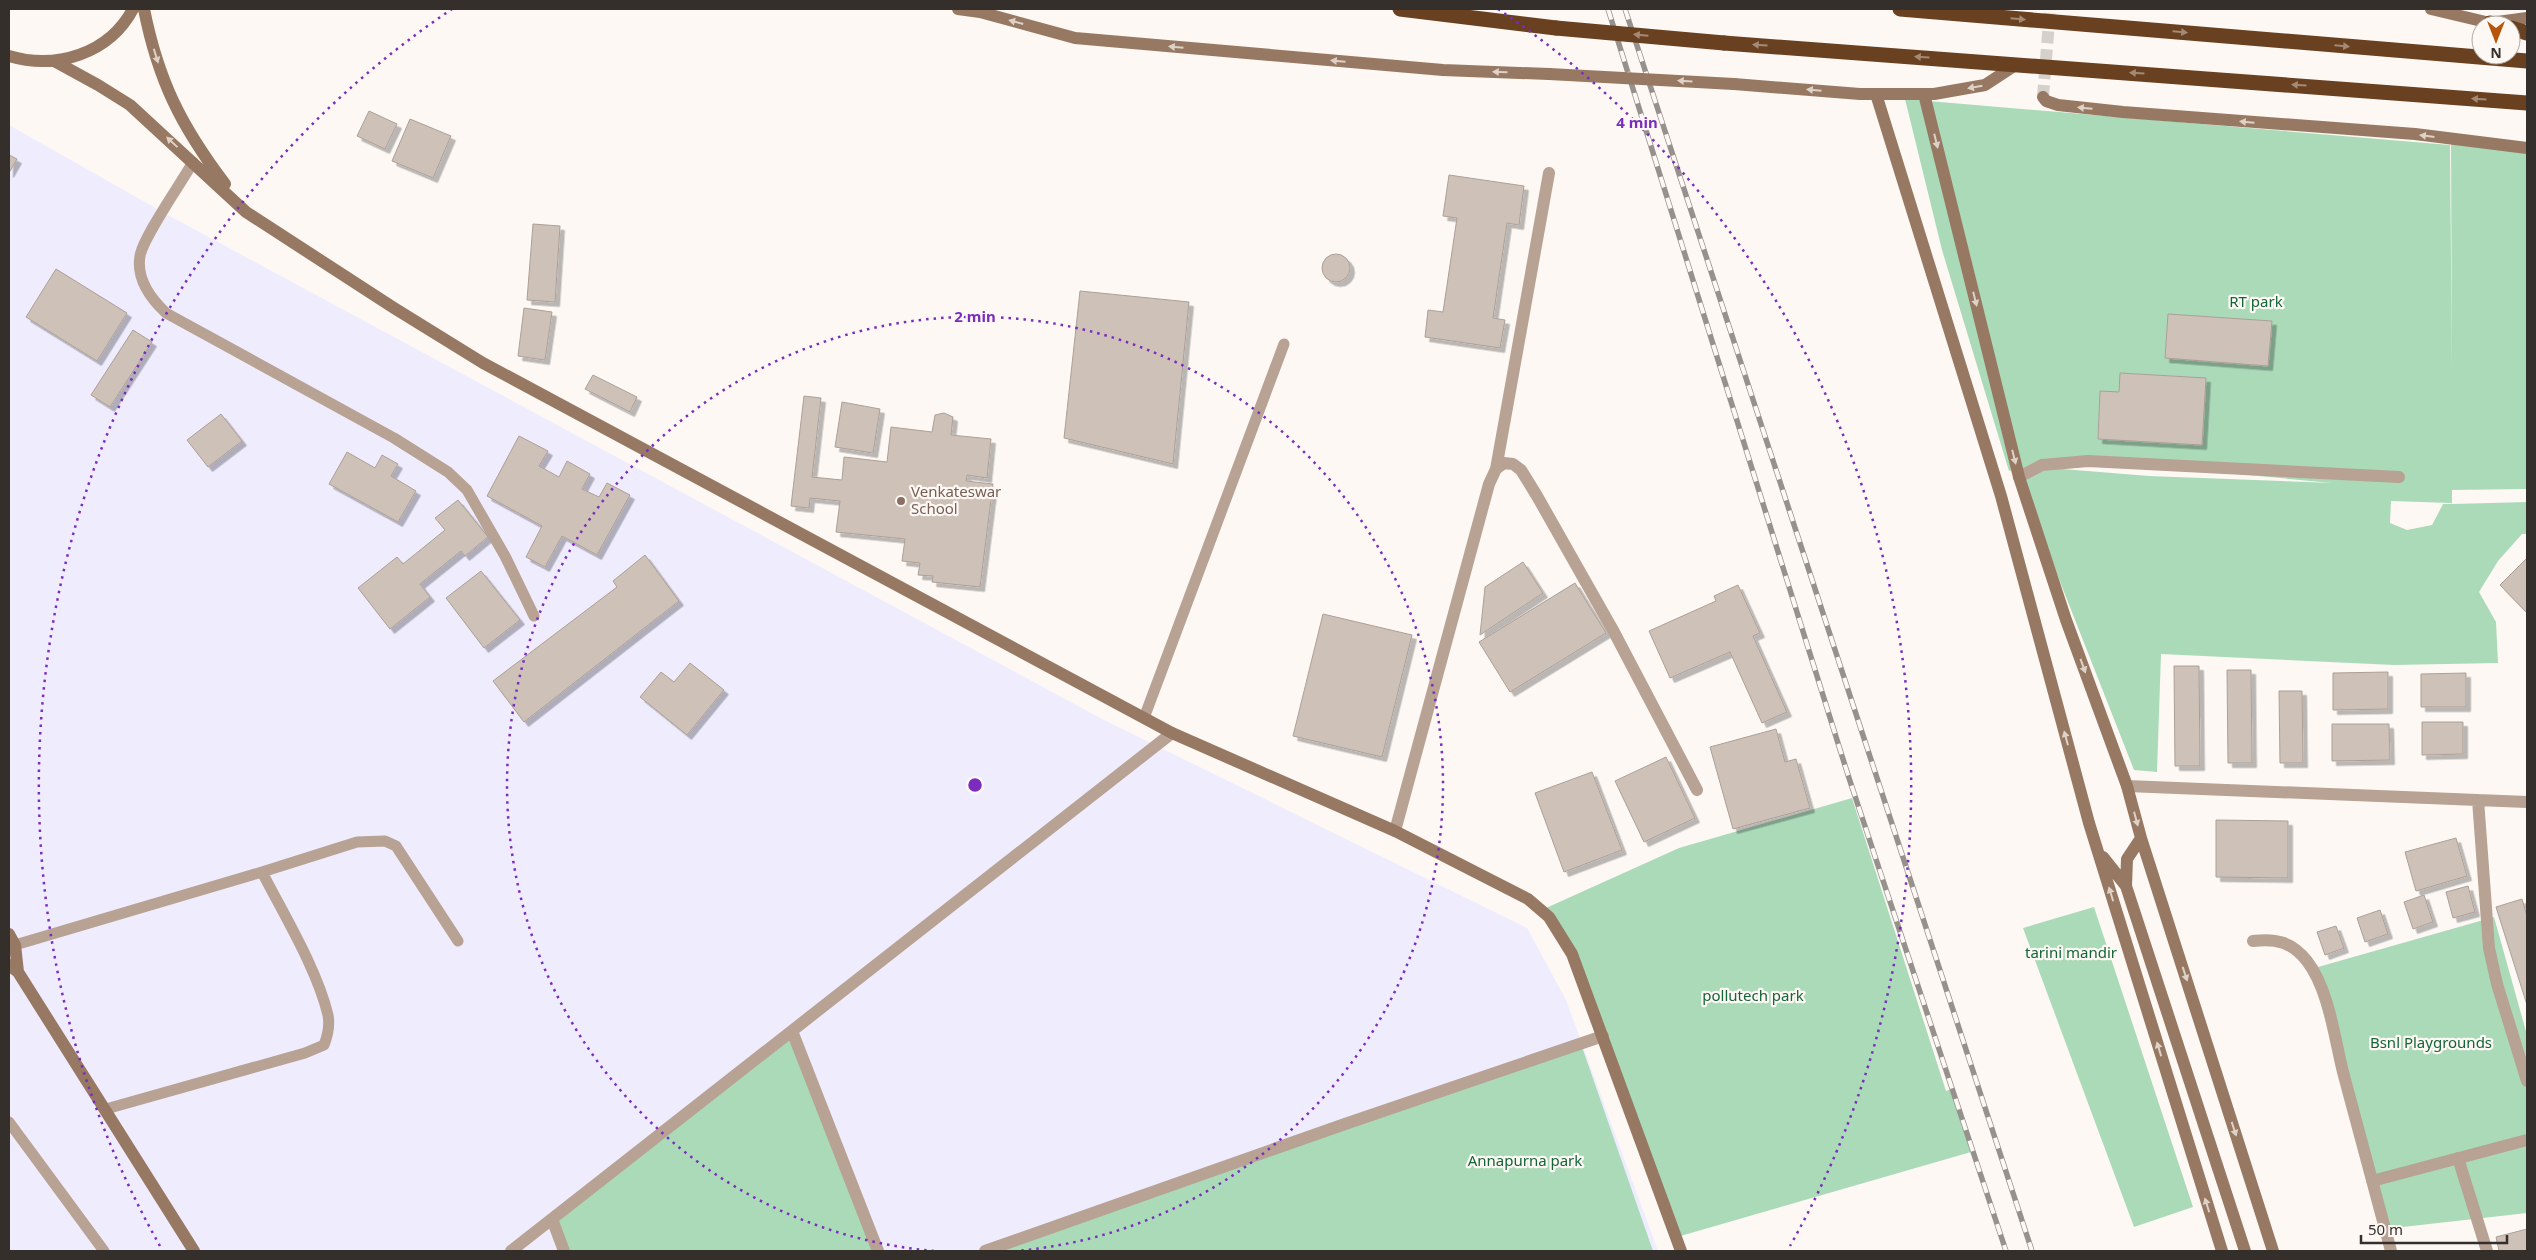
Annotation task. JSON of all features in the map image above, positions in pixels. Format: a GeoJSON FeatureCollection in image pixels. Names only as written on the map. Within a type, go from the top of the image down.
{"type":"FeatureCollection","features":[{"type":"Feature","properties":{"kind":"highway"},"geometry":{"type":"LineString","coordinates":[[1400,9],[1556,28],[1724,43],[2527,103]]}},
{"type":"Feature","properties":{"kind":"highway"},"geometry":{"type":"LineString","coordinates":[[1900,9],[2527,61]]}},
{"type":"Feature","properties":{"kind":"street"},"geometry":{"type":"LineString","coordinates":[[9,56],[26,61],[56,62],[83,54],[108,40],[128,19],[133,9]]}},
{"type":"Feature","properties":{"kind":"street"},"geometry":{"type":"LineString","coordinates":[[144,9],[162,77],[186,130],[246,212]]}},
{"type":"Feature","properties":{"kind":"street"},"geometry":{"type":"LineString","coordinates":[[958,9],[980,12],[1076,38],[1444,70],[1734,84],[1876,94],[1924,94],[1985,85],[2018,64]]}},
{"type":"Feature","properties":{"kind":"street"},"geometry":{"type":"LineString","coordinates":[[2431,9],[2471,19]]}},
{"type":"Feature","properties":{"kind":"street"},"geometry":{"type":"LineString","coordinates":[[56,62],[130,105],[246,212],[385,303],[483,363],[1172,733],[1395,831],[1528,899],[1549,917],[1572,954],[1681,1251]]}},
{"type":"Feature","properties":{"kind":"street"},"geometry":{"type":"LineString","coordinates":[[1876,94],[2001,496],[2098,850],[2222,1251]]}},
{"type":"Feature","properties":{"kind":"street"},"geometry":{"type":"LineString","coordinates":[[1924,94],[2019,477],[2066,620],[2127,786],[2141,838],[2273,1251]]}},
{"type":"Feature","properties":{"kind":"street"},"geometry":{"type":"LineString","coordinates":[[2043,97],[2058,105],[2123,112],[2415,134],[2527,148]]}},
{"type":"Feature","properties":{"kind":"street"},"geometry":{"type":"LineString","coordinates":[[1395,831],[1489,484],[1496,469],[1549,173]]}},
{"type":"Feature","properties":{"kind":"street"},"geometry":{"type":"LineString","coordinates":[[2019,477],[2042,465],[2088,461],[2399,477]]}},
{"type":"Feature","properties":{"kind":"street"},"geometry":{"type":"LineString","coordinates":[[1496,469],[1504,463],[1514,464],[1521,470],[1614,632],[1697,790]]}},
{"type":"Feature","properties":{"kind":"street"},"geometry":{"type":"LineString","coordinates":[[511,1251],[1172,733]]}},
{"type":"Feature","properties":{"kind":"street"},"geometry":{"type":"LineString","coordinates":[[2127,786],[2527,802]]}},
{"type":"Feature","properties":{"kind":"street"},"geometry":{"type":"LineString","coordinates":[[2478,800],[2489,948],[2497,984],[2527,1081]]}},
{"type":"Feature","properties":{"kind":"street"},"geometry":{"type":"LineString","coordinates":[[2141,838],[2127,859],[2126,886],[2245,1251]]}},
{"type":"Feature","properties":{"kind":"street"},"geometry":{"type":"LineString","coordinates":[[2098,850],[2126,886]]}},
{"type":"Feature","properties":{"kind":"street"},"geometry":{"type":"LineString","coordinates":[[12,939],[14,968],[106,1109],[194,1251]]}},
{"type":"Feature","properties":{"kind":"street"},"geometry":{"type":"LineString","coordinates":[[2253,940],[2271,939],[2288,944],[2307,961],[2315,974],[2329,1014],[2391,1251]]}},
{"type":"Feature","properties":{"kind":"street"},"geometry":{"type":"LineString","coordinates":[[792,1031],[878,1251]]}},
{"type":"Feature","properties":{"kind":"street"},"geometry":{"type":"LineString","coordinates":[[985,1251],[1345,1124],[1603,1036]]}},
{"type":"Feature","properties":{"kind":"street"},"geometry":{"type":"LineString","coordinates":[[2372,1181],[2527,1140]]}},
{"type":"Feature","properties":{"kind":"street"},"geometry":{"type":"LineString","coordinates":[[2458,1158],[2487,1251]]}},
{"type":"Feature","properties":{"kind":"street"},"geometry":{"type":"LineString","coordinates":[[552,1219],[564,1251]]}},
{"type":"Feature","properties":{"kind":"lane"},"geometry":{"type":"LineString","coordinates":[[193,162],[149,235],[140,256],[142,277],[148,295],[166,313],[394,438],[448,472],[467,490],[506,556],[534,616]]}},
{"type":"Feature","properties":{"kind":"lane"},"geometry":{"type":"LineString","coordinates":[[1144,718],[1284,344]]}},
{"type":"Feature","properties":{"kind":"lane"},"geometry":{"type":"LineString","coordinates":[[12,939],[262,872],[357,842],[385,841],[396,846],[458,940]]}},
{"type":"Feature","properties":{"kind":"lane"},"geometry":{"type":"LineString","coordinates":[[106,1109],[305,1053],[324,1045],[329,1032],[321,994],[262,872]]}},
{"type":"Feature","properties":{"kind":"lane"},"geometry":{"type":"LineString","coordinates":[[9,1122],[104,1251]]}},
{"type":"Feature","properties":{"kind":"shaded area"},"geometry":{"type":"Polygon","coordinates":[[[9,125],[166,214],[1104,720],[1527,928],[1566,1000],[1658,1251],[9,1251],[9,125]]]}},
{"type":"Feature","properties":{"kind":"green space","name":"RT park"},"geometry":{"type":"Polygon","coordinates":[[[1905,99],[2450,145],[2452,371],[2451,137],[2527,144],[2527,489],[2452,490],[2452,504],[2527,502],[2527,534],[2522,534],[2498,561],[2479,592],[2496,622],[2498,663],[2394,665],[2161,654],[2157,772],[2134,770],[2057,574],[2021,468],[2009,471],[1942,250],[1905,99]],[[2088,460],[2038,467],[2149,476],[2332,483],[2088,460]],[[2391,501],[2390,523],[2407,530],[2432,525],[2443,504],[2452,504],[2391,501]]]}},
{"type":"Feature","properties":{"kind":"green space","name":"pollutech park"},"geometry":{"type":"Polygon","coordinates":[[[1852,798],[1946,1091],[1952,1089],[1971,1152],[1677,1237],[1569,939],[1546,908],[1679,848],[1852,798]]]}},
{"type":"Feature","properties":{"kind":"green space","name":"tarini mandir"},"geometry":{"type":"Polygon","coordinates":[[[2094,907],[2193,1207],[2134,1227],[2023,928],[2094,907]]]}},
{"type":"Feature","properties":{"kind":"green space","name":"Bsnl Playgrounds"},"geometry":{"type":"Polygon","coordinates":[[[2494,917],[2527,1035],[2527,1213],[2385,1229],[2311,969],[2494,917]]]}},
{"type":"Feature","properties":{"kind":"green space"},"geometry":{"type":"Polygon","coordinates":[[[792,1031],[877,1251],[564,1251],[553,1219],[792,1031]]]}},
{"type":"Feature","properties":{"kind":"green space","name":"Annapurna park"},"geometry":{"type":"Polygon","coordinates":[[[1581,1044],[1653,1251],[988,1251],[1581,1044]]]}},
{"type":"Feature","properties":{"kind":"building"},"geometry":{"type":"Polygon","coordinates":[[[369,111],[397,124],[385,149],[357,136],[369,111]]]}},
{"type":"Feature","properties":{"kind":"building"},"geometry":{"type":"Polygon","coordinates":[[[410,119],[451,136],[433,178],[392,161],[410,119]]]}},
{"type":"Feature","properties":{"kind":"building"},"geometry":{"type":"Polygon","coordinates":[[[9,155],[17,159],[9,173],[9,155]]]}},
{"type":"Feature","properties":{"kind":"building"},"geometry":{"type":"Polygon","coordinates":[[[1449,175],[1524,186],[1519,225],[1507,223],[1493,318],[1505,320],[1500,348],[1425,337],[1428,310],[1443,312],[1457,218],[1443,216],[1449,175]]]}},
{"type":"Feature","properties":{"kind":"building"},"geometry":{"type":"Polygon","coordinates":[[[533,224],[560,226],[555,302],[527,300],[533,224]]]}},
{"type":"Feature","properties":{"kind":"building"},"geometry":{"type":"Polygon","coordinates":[[[1336,254],[1346,258],[1350,268],[1346,278],[1336,282],[1326,278],[1322,268],[1326,258],[1336,254]]]}},
{"type":"Feature","properties":{"kind":"building"},"geometry":{"type":"Polygon","coordinates":[[[56,269],[127,313],[97,361],[26,317],[56,269]]]}},
{"type":"Feature","properties":{"kind":"building"},"geometry":{"type":"Polygon","coordinates":[[[1080,291],[1189,302],[1173,464],[1064,438],[1080,291]]]}},
{"type":"Feature","properties":{"kind":"building"},"geometry":{"type":"Polygon","coordinates":[[[524,308],[552,312],[545,360],[518,356],[524,308]]]}},
{"type":"Feature","properties":{"kind":"building"},"geometry":{"type":"Polygon","coordinates":[[[2168,314],[2272,321],[2268,366],[2165,358],[2168,314]]]}},
{"type":"Feature","properties":{"kind":"building"},"geometry":{"type":"Polygon","coordinates":[[[133,330],[152,342],[110,407],[91,395],[133,330]]]}},
{"type":"Feature","properties":{"kind":"building"},"geometry":{"type":"Polygon","coordinates":[[[2120,373],[2206,378],[2202,445],[2098,439],[2100,391],[2119,392],[2120,373]]]}},
{"type":"Feature","properties":{"kind":"building"},"geometry":{"type":"Polygon","coordinates":[[[593,375],[637,397],[630,412],[585,389],[593,375]]]}},
{"type":"Feature","properties":{"kind":"building"},"geometry":{"type":"Polygon","coordinates":[[[804,396],[821,398],[812,477],[842,480],[844,457],[887,462],[891,427],[932,432],[935,415],[944,413],[953,417],[951,435],[991,439],[987,478],[967,475],[966,481],[993,484],[980,587],[932,582],[933,576],[918,575],[920,563],[902,561],[905,539],[836,532],[840,501],[810,498],[809,508],[791,506],[804,396]]]}},
{"type":"Feature","properties":{"kind":"building"},"geometry":{"type":"Polygon","coordinates":[[[842,402],[880,409],[873,453],[835,447],[842,402]]]}},
{"type":"Feature","properties":{"kind":"building"},"geometry":{"type":"Polygon","coordinates":[[[221,414],[242,441],[208,467],[187,440],[221,414]]]}},
{"type":"Feature","properties":{"kind":"building"},"geometry":{"type":"Polygon","coordinates":[[[519,436],[548,451],[539,466],[559,477],[567,461],[590,474],[582,489],[599,497],[607,483],[630,495],[597,555],[562,536],[545,567],[526,557],[542,526],[487,496],[519,436]]]}},
{"type":"Feature","properties":{"kind":"building"},"geometry":{"type":"Polygon","coordinates":[[[347,452],[375,468],[382,455],[398,464],[391,476],[416,491],[398,522],[329,484],[347,452]]]}},
{"type":"Feature","properties":{"kind":"building"},"geometry":{"type":"Polygon","coordinates":[[[458,500],[488,537],[465,556],[461,551],[420,584],[430,597],[390,629],[358,588],[397,557],[403,564],[445,530],[435,518],[458,500]]]}},
{"type":"Feature","properties":{"kind":"building"},"geometry":{"type":"Polygon","coordinates":[[[645,555],[679,601],[524,722],[493,681],[617,587],[613,581],[645,555]]]}},
{"type":"Feature","properties":{"kind":"building"},"geometry":{"type":"Polygon","coordinates":[[[2527,558],[2527,613],[2500,585],[2527,558]]]}},
{"type":"Feature","properties":{"kind":"building"},"geometry":{"type":"Polygon","coordinates":[[[1523,562],[1543,593],[1480,635],[1485,587],[1523,562]]]}},
{"type":"Feature","properties":{"kind":"building"},"geometry":{"type":"Polygon","coordinates":[[[481,571],[520,620],[484,648],[446,598],[481,571]]]}},
{"type":"Feature","properties":{"kind":"building"},"geometry":{"type":"Polygon","coordinates":[[[1575,583],[1606,633],[1510,692],[1479,642],[1575,583]]]}},
{"type":"Feature","properties":{"kind":"building"},"geometry":{"type":"Polygon","coordinates":[[[1738,585],[1760,633],[1753,636],[1787,712],[1762,723],[1730,652],[1670,678],[1649,631],[1716,601],[1714,596],[1738,585]]]}},
{"type":"Feature","properties":{"kind":"building"},"geometry":{"type":"Polygon","coordinates":[[[1323,614],[1412,635],[1382,757],[1293,736],[1323,614]]]}},
{"type":"Feature","properties":{"kind":"building"},"geometry":{"type":"Polygon","coordinates":[[[690,663],[724,690],[687,735],[640,697],[661,672],[674,682],[690,663]]]}},
{"type":"Feature","properties":{"kind":"building"},"geometry":{"type":"Polygon","coordinates":[[[2174,666],[2199,666],[2200,766],[2175,766],[2174,666]]]}},
{"type":"Feature","properties":{"kind":"building"},"geometry":{"type":"Polygon","coordinates":[[[2227,670],[2251,670],[2252,763],[2228,763],[2227,670]]]}},
{"type":"Feature","properties":{"kind":"building"},"geometry":{"type":"Polygon","coordinates":[[[2388,672],[2388,709],[2333,710],[2333,673],[2388,672]]]}},
{"type":"Feature","properties":{"kind":"building"},"geometry":{"type":"Polygon","coordinates":[[[2466,673],[2466,707],[2421,707],[2421,674],[2466,673]]]}},
{"type":"Feature","properties":{"kind":"building"},"geometry":{"type":"Polygon","coordinates":[[[2279,691],[2302,691],[2303,763],[2280,763],[2279,691]]]}},
{"type":"Feature","properties":{"kind":"building"},"geometry":{"type":"Polygon","coordinates":[[[2422,722],[2463,722],[2463,754],[2422,755],[2422,722]]]}},
{"type":"Feature","properties":{"kind":"building"},"geometry":{"type":"Polygon","coordinates":[[[2332,724],[2389,724],[2390,760],[2332,761],[2332,724]]]}},
{"type":"Feature","properties":{"kind":"building"},"geometry":{"type":"Polygon","coordinates":[[[1776,729],[1785,762],[1796,759],[1810,808],[1733,829],[1710,747],[1776,729]]]}},
{"type":"Feature","properties":{"kind":"building"},"geometry":{"type":"Polygon","coordinates":[[[1666,757],[1695,818],[1644,842],[1615,781],[1666,757]]]}},
{"type":"Feature","properties":{"kind":"building"},"geometry":{"type":"Polygon","coordinates":[[[1592,772],[1622,850],[1564,872],[1535,793],[1592,772]]]}},
{"type":"Feature","properties":{"kind":"building"},"geometry":{"type":"Polygon","coordinates":[[[2216,820],[2288,821],[2288,878],[2216,877],[2216,820]]]}},
{"type":"Feature","properties":{"kind":"building"},"geometry":{"type":"Polygon","coordinates":[[[2456,838],[2467,876],[2416,891],[2405,852],[2456,838]]]}},
{"type":"Feature","properties":{"kind":"building"},"geometry":{"type":"Polygon","coordinates":[[[2468,886],[2475,912],[2453,918],[2446,892],[2468,886]]]}},
{"type":"Feature","properties":{"kind":"building"},"geometry":{"type":"Polygon","coordinates":[[[2424,895],[2433,922],[2413,929],[2404,902],[2424,895]]]}},
{"type":"Feature","properties":{"kind":"building"},"geometry":{"type":"Polygon","coordinates":[[[2522,899],[2527,916],[2527,1005],[2496,907],[2522,899]]]}},
{"type":"Feature","properties":{"kind":"building"},"geometry":{"type":"Polygon","coordinates":[[[2380,910],[2388,934],[2365,942],[2357,918],[2380,910]]]}},
{"type":"Feature","properties":{"kind":"building"},"geometry":{"type":"Polygon","coordinates":[[[2336,926],[2344,948],[2325,955],[2317,932],[2336,926]]]}},
{"type":"Feature","properties":{"kind":"building"},"geometry":{"type":"Polygon","coordinates":[[[2527,1229],[2527,1251],[2499,1251],[2496,1237],[2527,1229]]]}},
{"type":"Feature","properties":{"kind":"tunnel"},"geometry":{"type":"LineString","coordinates":[[2043,97],[2050,9]]}},
{"type":"Feature","properties":{"kind":"railway"},"geometry":{"type":"LineString","coordinates":[[1608,9],[1848,775],[2006,1251]]}},
{"type":"Feature","properties":{"kind":"railway"},"geometry":{"type":"LineString","coordinates":[[1625,9],[2032,1251]]}},
{"type":"Feature","properties":{"kind":"place","name":"Venkateswar School"},"geometry":{"type":"Point","coordinates":[901,501]}}]}
